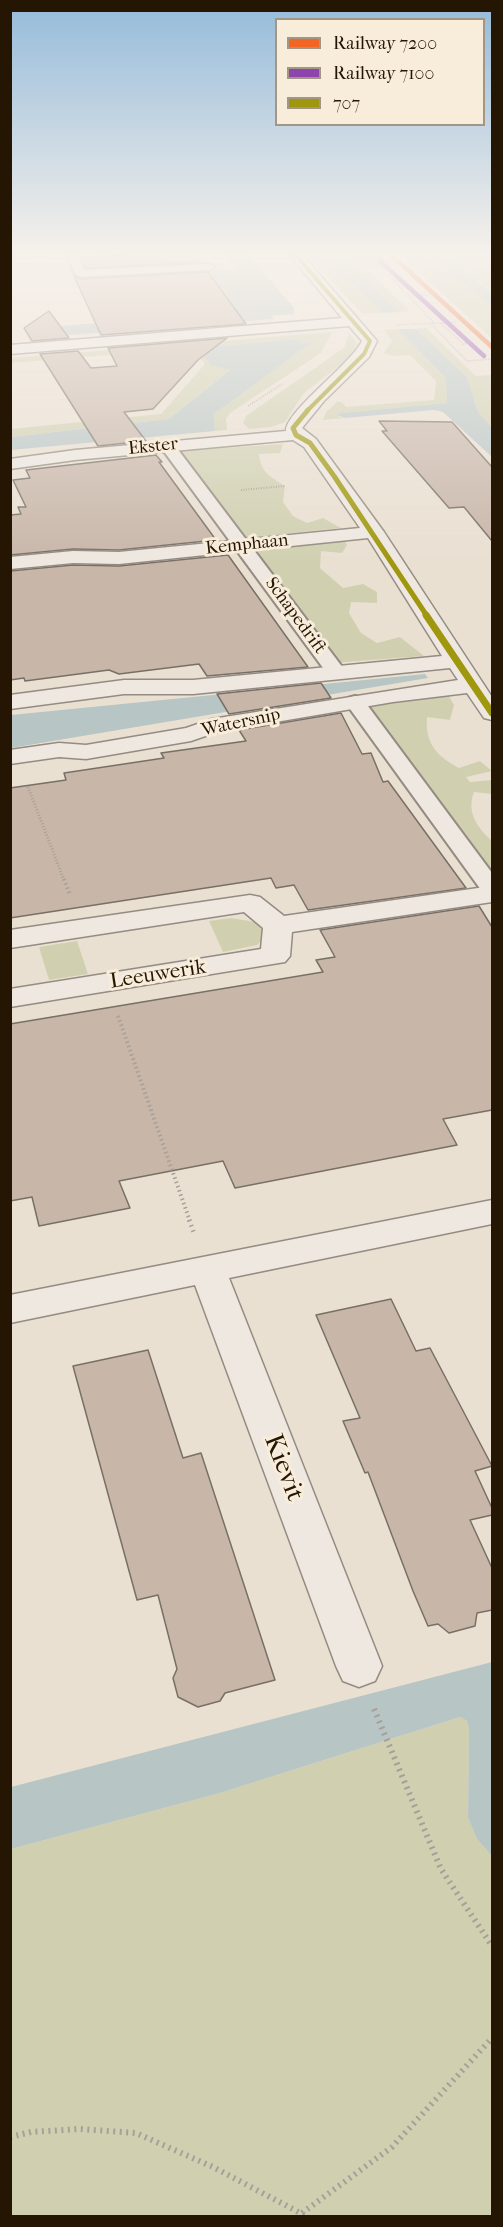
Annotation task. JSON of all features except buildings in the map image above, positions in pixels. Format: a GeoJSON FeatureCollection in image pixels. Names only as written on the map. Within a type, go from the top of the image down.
{"type":"FeatureCollection","features":[{"type":"Feature","properties":{"kind":"street"},"geometry":{"type":"LineString","coordinates":[[362,356],[318,398],[294,428],[296,435],[310,443],[374,532],[455,661],[492,713]]}},
{"type":"Feature","properties":{"kind":"street","name":"Ekster"},"geometry":{"type":"LineString","coordinates":[[10,464],[168,446],[296,435]]}},
{"type":"Feature","properties":{"kind":"street","name":"Kemphaan"},"geometry":{"type":"LineString","coordinates":[[10,564],[73,557],[119,558],[374,532]]}},
{"type":"Feature","properties":{"kind":"street","name":"Kemphaan"},"geometry":{"type":"LineString","coordinates":[[10,579],[68,573],[119,558]]}},
{"type":"Feature","properties":{"kind":"street","name":"Watersnip"},"geometry":{"type":"LineString","coordinates":[[10,702],[49,699],[78,691],[164,684],[193,687],[455,661]]}},
{"type":"Feature","properties":{"kind":"street","name":"Watersnip"},"geometry":{"type":"LineString","coordinates":[[10,757],[59,750],[86,752],[191,734],[212,726],[472,685]]}},
{"type":"Feature","properties":{"kind":"street"},"geometry":{"type":"LineString","coordinates":[[10,939],[250,903],[278,925],[492,892]]}},
{"type":"Feature","properties":{"kind":"street","name":"Leeuwerik"},"geometry":{"type":"LineString","coordinates":[[10,998],[275,956],[278,925]]}},
{"type":"Feature","properties":{"kind":"street"},"geometry":{"type":"LineString","coordinates":[[10,1309],[492,1212]]}},
{"type":"Feature","properties":{"kind":"street","name":"Kievit"},"geometry":{"type":"LineString","coordinates":[[208,1270],[364,1682]]}},
{"type":"Feature","properties":{"kind":"lane","name":"Schapedrift"},"geometry":{"type":"LineString","coordinates":[[168,446],[336,672]]}},
{"type":"Feature","properties":{"kind":"lane"},"geometry":{"type":"LineString","coordinates":[[355,702],[492,892]]}},
{"type":"Feature","properties":{"kind":"path"},"geometry":{"type":"LineString","coordinates":[[462,356],[467,361],[492,359]]}},
{"type":"Feature","properties":{"kind":"path"},"geometry":{"type":"LineString","coordinates":[[364,1682],[389,1750],[441,1869],[492,1946]]}},
{"type":"Feature","properties":{"kind":"path"},"geometry":{"type":"LineString","coordinates":[[10,2137],[31,2132],[80,2129],[135,2133],[213,2167],[304,2215],[392,2146],[492,2038]]}},
{"type":"Feature","properties":{"kind":"green space"},"geometry":{"type":"Polygon","coordinates":[[[37,356],[97,356],[11,363],[11,358],[37,356]]]}},
{"type":"Feature","properties":{"kind":"green space"},"geometry":{"type":"Polygon","coordinates":[[[199,356],[211,356],[231,369],[169,419],[11,437],[11,429],[161,414],[205,364],[199,356]]]}},
{"type":"Feature","properties":{"kind":"green space"},"geometry":{"type":"Polygon","coordinates":[[[292,356],[317,356],[230,413],[226,419],[227,430],[215,431],[214,414],[292,356]]]}},
{"type":"Feature","properties":{"kind":"green space"},"geometry":{"type":"Polygon","coordinates":[[[332,356],[350,356],[304,393],[285,422],[271,427],[249,429],[243,423],[246,416],[332,356]]]}},
{"type":"Feature","properties":{"kind":"green space"},"geometry":{"type":"Polygon","coordinates":[[[411,356],[424,356],[446,378],[447,403],[341,413],[339,417],[345,418],[323,420],[326,412],[337,402],[342,402],[346,407],[434,400],[436,381],[411,356]]]}},
{"type":"Feature","properties":{"kind":"green space"},"geometry":{"type":"Polygon","coordinates":[[[445,356],[455,356],[476,376],[492,375],[492,428],[478,412],[467,377],[445,356]]]}},
{"type":"Feature","properties":{"kind":"green space"},"geometry":{"type":"Polygon","coordinates":[[[283,444],[280,453],[259,454],[264,470],[285,486],[283,502],[293,516],[307,523],[323,518],[341,528],[241,538],[180,451],[283,444]]]}},
{"type":"Feature","properties":{"kind":"green space"},"geometry":{"type":"Polygon","coordinates":[[[344,539],[347,545],[342,553],[321,551],[320,568],[343,588],[363,584],[377,592],[377,603],[351,602],[349,613],[361,633],[377,643],[400,637],[424,656],[319,664],[241,552],[344,539]]]}},
{"type":"Feature","properties":{"kind":"green space"},"geometry":{"type":"Polygon","coordinates":[[[449,696],[454,705],[450,720],[427,717],[428,735],[439,754],[459,768],[480,761],[492,771],[466,777],[470,782],[492,780],[492,794],[474,792],[471,807],[478,825],[492,841],[492,877],[487,877],[367,706],[449,696]]]}},
{"type":"Feature","properties":{"kind":"green space"},"geometry":{"type":"Polygon","coordinates":[[[231,918],[255,922],[262,930],[263,939],[257,945],[223,952],[209,921],[231,918]]]}},
{"type":"Feature","properties":{"kind":"green space"},"geometry":{"type":"Polygon","coordinates":[[[77,941],[88,974],[49,980],[39,947],[77,941]]]}},
{"type":"Feature","properties":{"kind":"green space"},"geometry":{"type":"Polygon","coordinates":[[[460,1717],[467,1721],[469,1729],[468,1818],[477,1839],[492,1856],[492,2216],[11,2216],[11,1849],[220,1793],[460,1717]]]}},
{"type":"Feature","properties":{"kind":"shaded area"},"geometry":{"type":"Polygon","coordinates":[[[204,356],[293,356],[214,414],[215,431],[11,450],[11,437],[169,419],[230,370],[211,365],[204,356]]]}},
{"type":"Feature","properties":{"kind":"shaded area"},"geometry":{"type":"Polygon","coordinates":[[[424,356],[445,356],[467,377],[478,412],[492,428],[492,457],[443,412],[434,410],[345,418],[337,415],[447,403],[446,378],[424,356]]]}},
{"type":"Feature","properties":{"kind":"shaded area"},"geometry":{"type":"Polygon","coordinates":[[[425,674],[428,678],[11,748],[11,715],[425,674]]]}},
{"type":"Feature","properties":{"kind":"shaded area"},"geometry":{"type":"Polygon","coordinates":[[[492,1662],[492,1856],[477,1839],[468,1818],[469,1729],[467,1721],[460,1717],[220,1793],[11,1849],[11,1787],[492,1662]]]}},
{"type":"Feature","properties":{"kind":"transit line","name":"707"},"geometry":{"type":"LineString","coordinates":[[362,356],[318,398],[293,428],[296,435],[310,443],[334,476],[492,713]]}}]}
